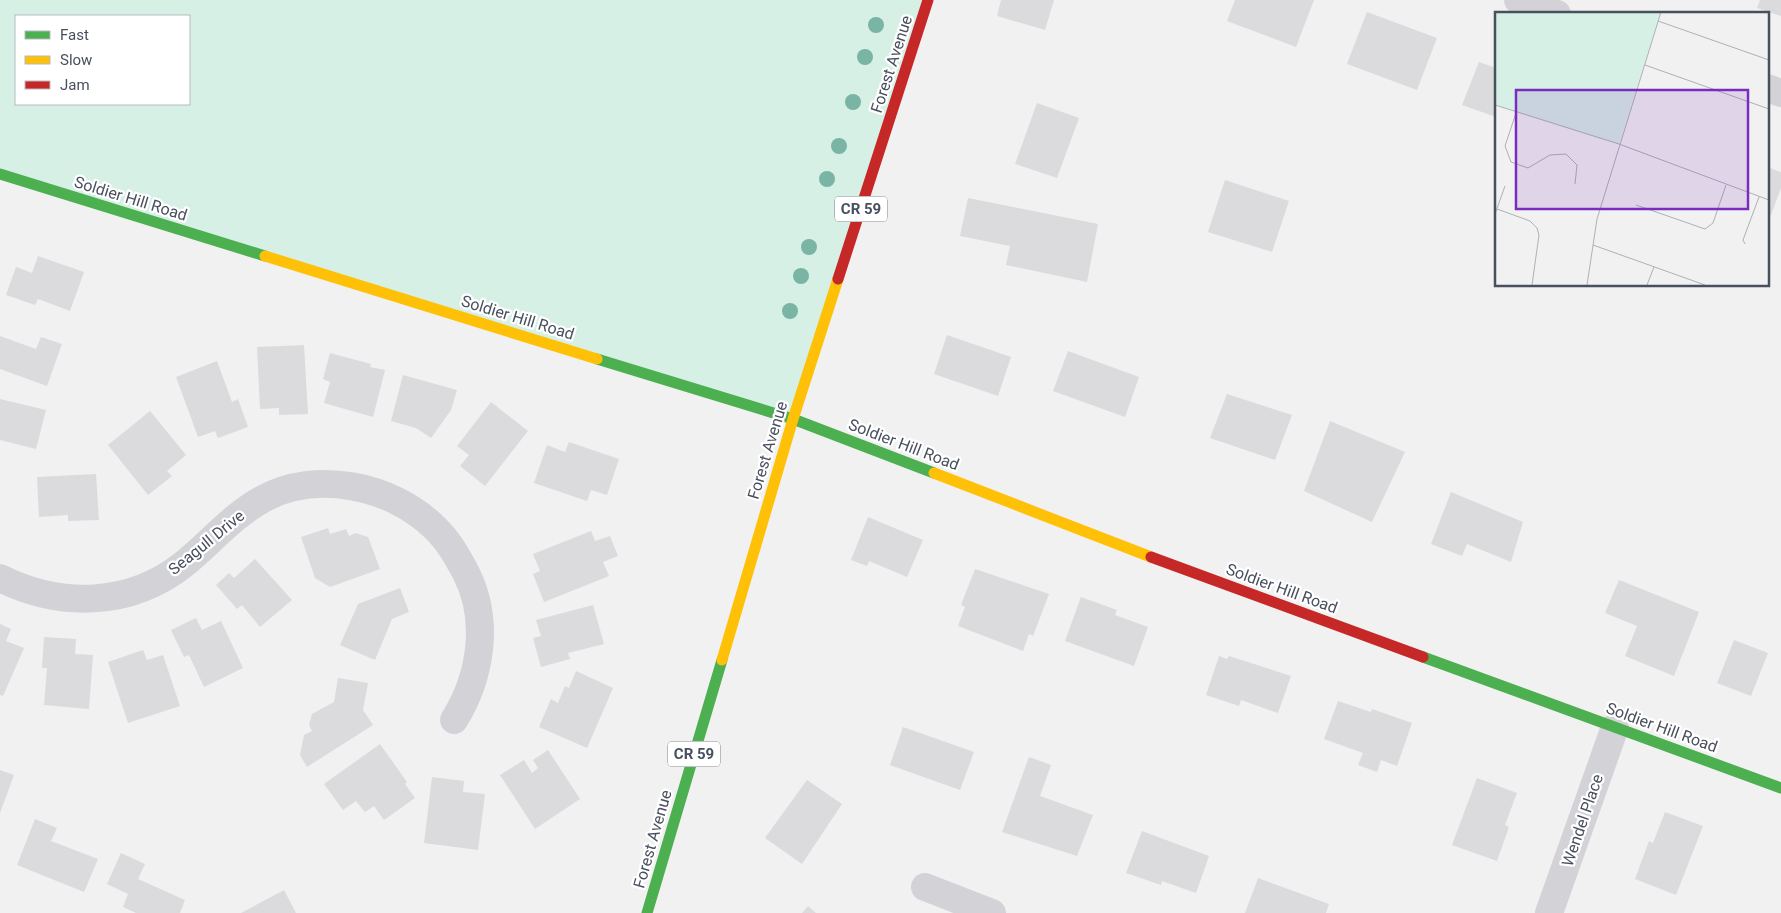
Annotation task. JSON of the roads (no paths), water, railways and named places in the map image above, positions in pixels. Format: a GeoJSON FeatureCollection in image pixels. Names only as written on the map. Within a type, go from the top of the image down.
{"type":"FeatureCollection","features":[{"type":"Feature","properties":{"kind":"street","name":"Forest Avenue"},"geometry":{"type":"LineString","coordinates":[[647,913],[793,419],[928,0]]}},
{"type":"Feature","properties":{"kind":"street"},"geometry":{"type":"LineString","coordinates":[[1518,0],[1551,12]]}},
{"type":"Feature","properties":{"kind":"street"},"geometry":{"type":"LineString","coordinates":[[1768,88],[1781,93]]}},
{"type":"Feature","properties":{"kind":"street","name":"Soldier Hill Road"},"geometry":{"type":"LineString","coordinates":[[1,177],[793,419],[1139,552],[1781,788]]}},
{"type":"Feature","properties":{"kind":"street","name":"Seagull Drive"},"geometry":{"type":"LineString","coordinates":[[0,578],[22,589],[55,598],[92,600],[129,593],[160,579],[184,564],[238,514],[265,498],[295,488],[323,484],[352,486],[383,494],[411,508],[434,527],[454,550],[470,581],[478,612],[480,643],[474,677],[463,706],[454,720]]}},
{"type":"Feature","properties":{"kind":"street","name":"Wendel Place"},"geometry":{"type":"LineString","coordinates":[[1549,913],[1615,727]]}},
{"type":"Feature","properties":{"kind":"street"},"geometry":{"type":"LineString","coordinates":[[925,887],[992,913]]}}]}
